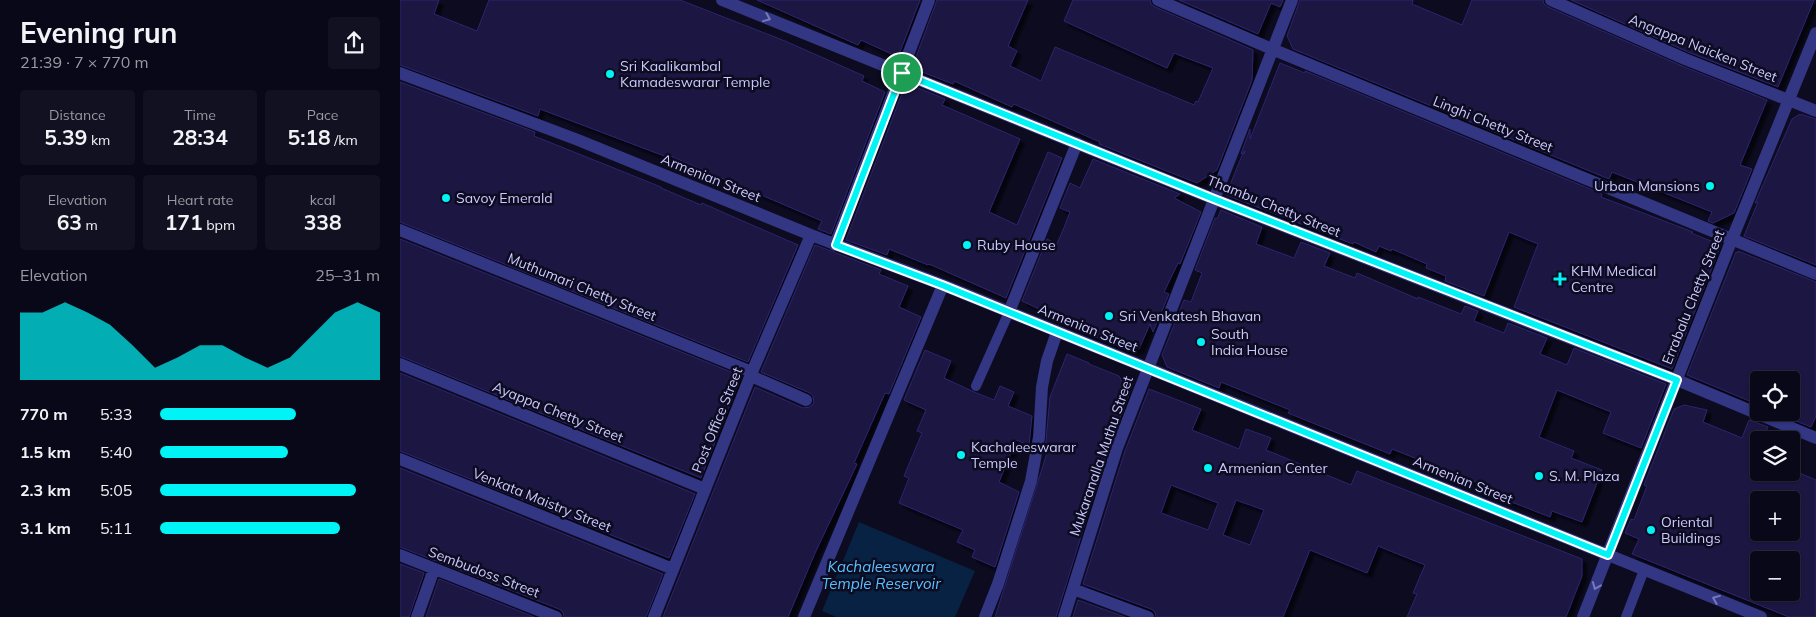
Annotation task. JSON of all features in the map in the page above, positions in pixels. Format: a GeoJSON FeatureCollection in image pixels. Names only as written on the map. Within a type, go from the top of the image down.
{"type":"FeatureCollection","features":[{"type":"Feature","properties":{"kind":"street","name":"Thambu Chetty Street"},"geometry":{"type":"LineString","coordinates":[[722,0],[1214,199],[1677,380],[1816,438]]}},
{"type":"Feature","properties":{"kind":"street"},"geometry":{"type":"LineString","coordinates":[[836,245],[929,0]]}},
{"type":"Feature","properties":{"kind":"street","name":"Linghi Chetty Street"},"geometry":{"type":"LineString","coordinates":[[1158,0],[1816,274]]}},
{"type":"Feature","properties":{"kind":"street","name":"Mukaranalla Muthu Street"},"geometry":{"type":"LineString","coordinates":[[1064,617],[1117,448],[1292,0]]}},
{"type":"Feature","properties":{"kind":"street","name":"Angappa Naicken Street"},"geometry":{"type":"LineString","coordinates":[[1551,0],[1685,59],[1816,111]]}},
{"type":"Feature","properties":{"kind":"street","name":"Errabalu Chetty Street"},"geometry":{"type":"LineString","coordinates":[[1583,617],[1732,239],[1816,33]]}},
{"type":"Feature","properties":{"kind":"street","name":"Armenian Street"},"geometry":{"type":"LineString","coordinates":[[400,74],[578,140],[836,245],[942,285],[1608,555],[1741,613],[1761,617]]}},
{"type":"Feature","properties":{"kind":"street"},"geometry":{"type":"LineString","coordinates":[[1009,312],[1077,142]]}},
{"type":"Feature","properties":{"kind":"street","name":"Muthumari Chetty Street"},"geometry":{"type":"LineString","coordinates":[[400,230],[752,374],[806,400]]}},
{"type":"Feature","properties":{"kind":"street","name":"Post Office Street"},"geometry":{"type":"LineString","coordinates":[[654,617],[752,374],[811,235]]}},
{"type":"Feature","properties":{"kind":"street"},"geometry":{"type":"LineString","coordinates":[[804,617],[942,285]]}},
{"type":"Feature","properties":{"kind":"street"},"geometry":{"type":"LineString","coordinates":[[985,617],[1001,575],[1031,481],[1039,436],[1042,387],[1057,332]]}},
{"type":"Feature","properties":{"kind":"street","name":"Ayappa Chetty Street"},"geometry":{"type":"LineString","coordinates":[[400,364],[705,489]]}},
{"type":"Feature","properties":{"kind":"street","name":"Venkata Maistry Street"},"geometry":{"type":"LineString","coordinates":[[400,459],[673,569]]}},
{"type":"Feature","properties":{"kind":"street","name":"Sembudoss Street"},"geometry":{"type":"LineString","coordinates":[[400,555],[556,617]]}},
{"type":"Feature","properties":{"kind":"street"},"geometry":{"type":"LineString","coordinates":[[417,617],[434,569]]}},
{"type":"Feature","properties":{"kind":"street"},"geometry":{"type":"LineString","coordinates":[[1073,589],[1148,617]]}},
{"type":"Feature","properties":{"kind":"lane"},"geometry":{"type":"LineString","coordinates":[[976,386],[1009,312]]}},
{"type":"Feature","properties":{"kind":"lane"},"geometry":{"type":"LineString","coordinates":[[1626,617],[1644,570]]}},
{"type":"Feature","properties":{"kind":"water","name":"Kachaleeswara Temple Reservoir"},"geometry":{"type":"Polygon","coordinates":[[[859,522],[975,571],[955,617],[836,617],[822,611],[859,522]]]}},
{"type":"Feature","properties":{"kind":"building"},"geometry":{"type":"Polygon","coordinates":[[[400,0],[439,0],[434,14],[477,31],[489,0],[680,0],[785,41],[864,76],[862,81],[885,92],[831,234],[818,229],[822,221],[668,155],[667,157],[540,109],[538,116],[400,65],[400,0]]]}},
{"type":"Feature","properties":{"kind":"building"},"geometry":{"type":"Polygon","coordinates":[[[757,0],[920,0],[898,57],[861,40],[858,45],[757,0]]]}},
{"type":"Feature","properties":{"kind":"building"},"geometry":{"type":"Polygon","coordinates":[[[937,0],[1028,0],[1008,46],[1017,51],[1010,66],[1041,81],[1055,47],[1194,105],[1196,101],[1198,102],[1213,68],[1174,53],[1167,68],[1064,21],[1073,0],[1150,0],[1151,4],[1155,7],[1253,50],[1252,80],[1217,170],[1197,183],[1099,144],[1100,142],[1014,104],[1012,107],[954,81],[953,84],[912,68],[937,0]]]}},
{"type":"Feature","properties":{"kind":"building"},"geometry":{"type":"Polygon","coordinates":[[[1179,0],[1283,0],[1280,7],[1271,3],[1258,34],[1179,0]]]}},
{"type":"Feature","properties":{"kind":"building"},"geometry":{"type":"Polygon","coordinates":[[[1300,0],[1413,0],[1412,4],[1462,25],[1472,0],[1543,0],[1544,4],[1548,7],[1682,66],[1767,100],[1740,165],[1752,169],[1734,213],[1713,223],[1708,221],[1712,212],[1612,172],[1609,179],[1293,49],[1287,36],[1300,0]]]}},
{"type":"Feature","properties":{"kind":"building"},"geometry":{"type":"Polygon","coordinates":[[[1571,0],[1814,0],[1778,87],[1688,52],[1571,0]]]}},
{"type":"Feature","properties":{"kind":"building"},"geometry":{"type":"Polygon","coordinates":[[[1280,63],[1305,73],[1305,71],[1602,194],[1601,197],[1693,232],[1691,233],[1721,245],[1672,369],[1514,307],[1538,244],[1509,232],[1484,296],[1445,281],[1446,276],[1426,268],[1427,264],[1392,249],[1391,251],[1379,246],[1376,252],[1354,242],[1353,244],[1226,195],[1244,154],[1245,151],[1241,154],[1250,129],[1250,139],[1280,63]]]}},
{"type":"Feature","properties":{"kind":"building"},"geometry":{"type":"Polygon","coordinates":[[[400,82],[535,132],[534,136],[701,205],[702,203],[798,245],[748,362],[400,222],[400,82]]]}},
{"type":"Feature","properties":{"kind":"building"},"geometry":{"type":"Polygon","coordinates":[[[906,83],[945,99],[942,105],[1020,139],[989,212],[1017,225],[1048,152],[1062,158],[1006,298],[929,264],[889,249],[887,255],[846,240],[906,83]]]}},
{"type":"Feature","properties":{"kind":"building"},"geometry":{"type":"Polygon","coordinates":[[[1800,114],[1816,119],[1816,265],[1744,236],[1758,202],[1755,203],[1792,119],[1800,114]]]}},
{"type":"Feature","properties":{"kind":"building"},"geometry":{"type":"Polygon","coordinates":[[[1093,159],[1180,194],[1174,198],[1201,212],[1180,264],[1178,263],[1164,292],[1169,294],[1153,332],[1150,324],[1139,349],[1136,347],[1135,351],[1128,348],[1126,350],[1062,322],[1063,320],[1022,301],[1047,239],[1057,244],[1065,225],[1070,212],[1060,208],[1070,183],[1080,188],[1093,159]]]}},
{"type":"Feature","properties":{"kind":"building"},"geometry":{"type":"Polygon","coordinates":[[[1221,210],[1262,227],[1256,244],[1294,258],[1301,242],[1330,253],[1324,266],[1355,278],[1357,273],[1418,299],[1418,297],[1461,314],[1465,306],[1478,311],[1474,321],[1504,333],[1508,323],[1547,338],[1540,354],[1567,365],[1574,348],[1666,384],[1641,448],[1603,433],[1611,412],[1557,390],[1539,437],[1574,451],[1571,458],[1602,470],[1582,522],[1552,511],[1550,517],[1504,499],[1506,494],[1392,449],[1390,454],[1288,413],[1290,410],[1221,382],[1219,388],[1167,367],[1162,355],[1184,300],[1191,302],[1202,273],[1195,270],[1215,218],[1217,219],[1221,210]]]}},
{"type":"Feature","properties":{"kind":"building"},"geometry":{"type":"Polygon","coordinates":[[[400,239],[741,376],[701,478],[400,356],[400,239]]]}},
{"type":"Feature","properties":{"kind":"building"},"geometry":{"type":"Polygon","coordinates":[[[815,245],[881,270],[879,274],[908,286],[899,307],[921,317],[889,394],[885,393],[854,463],[857,464],[815,553],[788,617],[663,617],[755,387],[803,408],[810,407],[814,403],[813,396],[810,393],[761,372],[815,245]]]}},
{"type":"Feature","properties":{"kind":"building"},"geometry":{"type":"Polygon","coordinates":[[[1738,251],[1816,282],[1816,416],[1811,427],[1796,421],[1800,421],[1800,371],[1750,371],[1750,401],[1687,375],[1736,252],[1738,253],[1738,251]]]}},
{"type":"Feature","properties":{"kind":"building","name":"Kachaleeswarar Temple"},"geometry":{"type":"Polygon","coordinates":[[[925,350],[951,361],[944,378],[994,400],[1000,386],[1014,392],[1008,406],[1032,416],[1029,445],[1016,440],[999,482],[1019,492],[995,567],[972,557],[975,550],[957,542],[963,530],[899,503],[909,478],[904,476],[922,433],[917,431],[926,410],[904,400],[925,350]]]}},
{"type":"Feature","properties":{"kind":"building"},"geometry":{"type":"Polygon","coordinates":[[[1067,354],[1119,376],[1129,395],[1109,446],[1056,617],[995,617],[1047,453],[1045,452],[1050,397],[1067,354]]]}},
{"type":"Feature","properties":{"kind":"building"},"geometry":{"type":"Polygon","coordinates":[[[400,373],[695,494],[669,558],[400,451],[400,373]]]}},
{"type":"Feature","properties":{"kind":"building"},"geometry":{"type":"Polygon","coordinates":[[[1149,389],[1201,409],[1192,430],[1239,449],[1246,429],[1271,438],[1266,450],[1351,485],[1357,471],[1582,559],[1582,576],[1566,617],[1407,617],[1417,594],[1413,593],[1425,565],[1378,546],[1367,573],[1310,550],[1283,617],[1156,617],[1155,612],[1151,609],[1083,584],[1125,451],[1149,389]],[[1171,485],[1161,513],[1208,530],[1218,503],[1171,485]],[[1236,500],[1223,535],[1250,545],[1264,510],[1236,500]]]}},
{"type":"Feature","properties":{"kind":"building"},"geometry":{"type":"Polygon","coordinates":[[[1684,405],[1707,410],[1703,422],[1742,438],[1749,420],[1768,427],[1766,431],[1750,431],[1750,481],[1800,481],[1800,473],[1816,480],[1816,617],[1789,617],[1632,554],[1639,539],[1625,533],[1631,519],[1634,520],[1647,486],[1644,485],[1674,409],[1684,405]]]}},
{"type":"Feature","properties":{"kind":"building"},"geometry":{"type":"Polygon","coordinates":[[[400,468],[663,574],[646,617],[564,617],[563,612],[559,609],[400,547],[400,468]]]}},
{"type":"Feature","properties":{"kind":"building"},"geometry":{"type":"Polygon","coordinates":[[[400,564],[424,573],[409,617],[400,617],[400,564]]]}},
{"type":"Feature","properties":{"kind":"building"},"geometry":{"type":"Polygon","coordinates":[[[439,579],[534,617],[426,617],[439,579]]]}},
{"type":"Feature","properties":{"kind":"building"},"geometry":{"type":"Polygon","coordinates":[[[1078,600],[1125,617],[1073,617],[1078,600]]]}},
{"type":"Feature","properties":{"kind":"place","name":"Sri Kaalikambal Kamadeswarar Temple"},"geometry":{"type":"Point","coordinates":[610,74]}},
{"type":"Feature","properties":{"kind":"place","name":"Urban Mansions"},"geometry":{"type":"Point","coordinates":[1710,186]}},
{"type":"Feature","properties":{"kind":"place","name":"Savoy Emerald"},"geometry":{"type":"Point","coordinates":[446,198]}},
{"type":"Feature","properties":{"kind":"place","name":"Ruby House"},"geometry":{"type":"Point","coordinates":[967,245]}},
{"type":"Feature","properties":{"kind":"place","name":"KHM Medical Centre"},"geometry":{"type":"Point","coordinates":[1560,279]}},
{"type":"Feature","properties":{"kind":"place","name":"Sri Venkatesh Bhavan"},"geometry":{"type":"Point","coordinates":[1109,316]}},
{"type":"Feature","properties":{"kind":"place","name":"South India House"},"geometry":{"type":"Point","coordinates":[1201,342]}},
{"type":"Feature","properties":{"kind":"place","name":"Kachaleeswarar Temple"},"geometry":{"type":"Point","coordinates":[961,455]}},
{"type":"Feature","properties":{"kind":"place","name":"Armenian Center"},"geometry":{"type":"Point","coordinates":[1208,468]}},
{"type":"Feature","properties":{"kind":"place","name":"S. M. Plaza"},"geometry":{"type":"Point","coordinates":[1539,476]}},
{"type":"Feature","properties":{"kind":"place","name":"Oriental Buildings"},"geometry":{"type":"Point","coordinates":[1651,530]}},
{"type":"Feature","properties":{"kind":"route"},"geometry":{"type":"LineString","coordinates":[[902,73],[1077,142],[1214,199],[1677,380],[1608,555],[942,285],[836,245],[902,73]]}}]}
